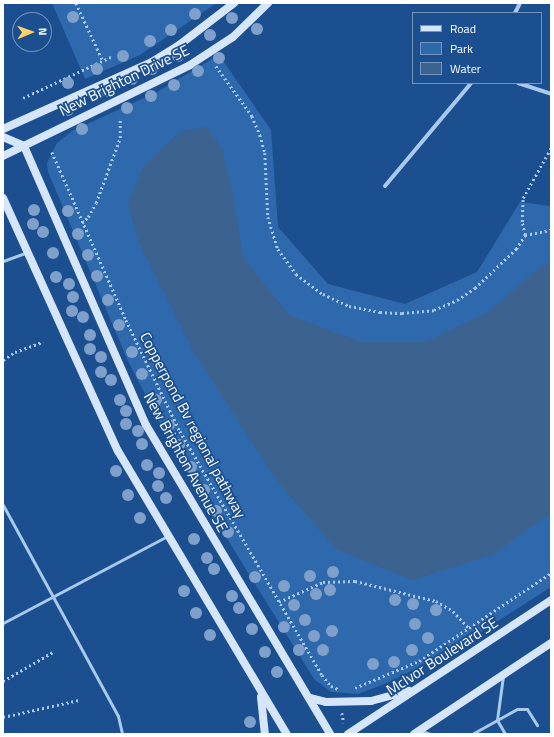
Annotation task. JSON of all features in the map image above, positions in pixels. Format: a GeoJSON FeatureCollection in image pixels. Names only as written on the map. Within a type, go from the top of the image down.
{"type":"FeatureCollection","features":[{"type":"Feature","properties":{"kind":"street","name":"New Brighton Drive SE"},"geometry":{"type":"LineString","coordinates":[[3,129],[152,62],[178,46],[234,3]]}},
{"type":"Feature","properties":{"kind":"street","name":"New Brighton Drive SE"},"geometry":{"type":"LineString","coordinates":[[3,156],[190,65],[233,37],[268,3]]}},
{"type":"Feature","properties":{"kind":"street"},"geometry":{"type":"LineString","coordinates":[[516,12],[520,3]]}},
{"type":"Feature","properties":{"kind":"street"},"geometry":{"type":"LineString","coordinates":[[385,186],[470,84]]}},
{"type":"Feature","properties":{"kind":"street"},"geometry":{"type":"LineString","coordinates":[[521,84],[551,94]]}},
{"type":"Feature","properties":{"kind":"street"},"geometry":{"type":"LineString","coordinates":[[3,137],[24,146]]}},
{"type":"Feature","properties":{"kind":"street","name":"New Brighton Avenue SE"},"geometry":{"type":"LineString","coordinates":[[24,146],[146,425],[258,617],[310,698],[330,734]]}},
{"type":"Feature","properties":{"kind":"street"},"geometry":{"type":"LineString","coordinates":[[3,198],[118,451],[261,694],[287,734]]}},
{"type":"Feature","properties":{"kind":"street","name":"McIvor Boulevard SE"},"geometry":{"type":"LineString","coordinates":[[348,734],[551,600]]}},
{"type":"Feature","properties":{"kind":"street"},"geometry":{"type":"LineString","coordinates":[[417,732],[551,643]]}},
{"type":"Feature","properties":{"kind":"street"},"geometry":{"type":"LineString","coordinates":[[310,698],[326,702],[371,701],[417,689]]}},
{"type":"Feature","properties":{"kind":"street"},"geometry":{"type":"LineString","coordinates":[[261,694],[265,734]]}},
{"type":"Feature","properties":{"kind":"lane"},"geometry":{"type":"LineString","coordinates":[[3,261],[28,252]]}},
{"type":"Feature","properties":{"kind":"lane"},"geometry":{"type":"LineString","coordinates":[[3,505],[54,596],[118,716],[122,734]]}},
{"type":"Feature","properties":{"kind":"lane"},"geometry":{"type":"LineString","coordinates":[[3,623],[168,536]]}},
{"type":"Feature","properties":{"kind":"lane"},"geometry":{"type":"LineString","coordinates":[[503,675],[497,720],[504,734]]}},
{"type":"Feature","properties":{"kind":"lane"},"geometry":{"type":"LineString","coordinates":[[472,734],[517,709],[527,709],[537,725]]}},
{"type":"Feature","properties":{"kind":"lane"},"geometry":{"type":"LineString","coordinates":[[417,732],[430,734]]}},
{"type":"Feature","properties":{"kind":"path"},"geometry":{"type":"LineString","coordinates":[[76,3],[103,61]]}},
{"type":"Feature","properties":{"kind":"path"},"geometry":{"type":"LineString","coordinates":[[23,98],[111,57]]}},
{"type":"Feature","properties":{"kind":"path"},"geometry":{"type":"LineString","coordinates":[[216,66],[252,116],[260,135],[265,153],[268,216],[278,249],[296,274],[323,294],[349,306],[380,312],[402,313],[434,310],[471,290],[516,249],[525,235],[522,222],[523,198],[551,148]]}},
{"type":"Feature","properties":{"kind":"path"},"geometry":{"type":"LineString","coordinates":[[82,222],[88,217],[96,203],[120,138],[120,119]]}},
{"type":"Feature","properties":{"kind":"path","name":"Copperpond Bv regional pathway"},"geometry":{"type":"LineString","coordinates":[[52,152],[126,320],[180,431],[278,602],[322,675],[331,686],[343,689]]}},
{"type":"Feature","properties":{"kind":"path"},"geometry":{"type":"LineString","coordinates":[[525,235],[551,230]]}},
{"type":"Feature","properties":{"kind":"path"},"geometry":{"type":"LineString","coordinates":[[3,360],[15,352],[43,342]]}},
{"type":"Feature","properties":{"kind":"path"},"geometry":{"type":"LineString","coordinates":[[348,690],[400,671],[469,628],[551,573]]}},
{"type":"Feature","properties":{"kind":"path"},"geometry":{"type":"LineString","coordinates":[[278,602],[322,582],[355,581],[436,601],[453,611],[469,628]]}},
{"type":"Feature","properties":{"kind":"path"},"geometry":{"type":"LineString","coordinates":[[3,681],[53,652]]}},
{"type":"Feature","properties":{"kind":"path"},"geometry":{"type":"LineString","coordinates":[[3,717],[79,700]]}},
{"type":"Feature","properties":{"kind":"path"},"geometry":{"type":"LineString","coordinates":[[337,722],[341,720],[342,711]]}},
{"type":"Feature","properties":{"kind":"green space"},"geometry":{"type":"Polygon","coordinates":[[[52,3],[217,3],[140,55],[85,79],[52,3]]]}},
{"type":"Feature","properties":{"kind":"green space"},"geometry":{"type":"Polygon","coordinates":[[[219,55],[271,130],[278,227],[328,284],[405,304],[477,272],[520,202],[551,206],[551,587],[451,651],[387,683],[358,694],[331,692],[314,679],[213,516],[167,437],[128,361],[48,172],[47,163],[57,143],[72,131],[157,92],[219,55]]]}},
{"type":"Feature","properties":{"kind":"water"},"geometry":{"type":"Polygon","coordinates":[[[207,127],[222,149],[233,194],[243,257],[289,315],[361,342],[425,342],[490,311],[529,276],[551,261],[551,513],[492,555],[412,580],[336,549],[277,481],[195,354],[138,241],[128,204],[143,167],[181,131],[207,127]]]}}]}
